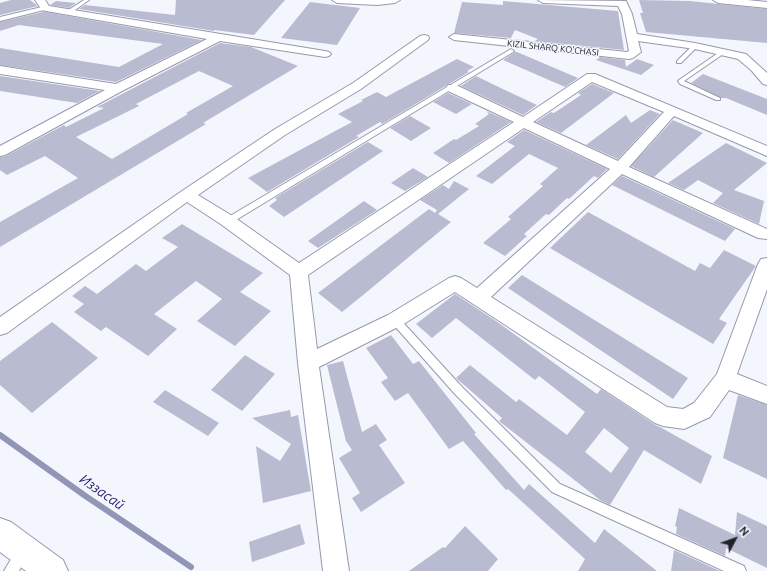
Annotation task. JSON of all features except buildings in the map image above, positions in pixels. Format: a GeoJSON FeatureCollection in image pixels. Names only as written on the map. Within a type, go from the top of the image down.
{"type":"FeatureCollection","features":[{"type":"Feature","properties":{"kind":"street"},"geometry":{"type":"LineString","coordinates":[[337,0],[377,2],[395,0]]}},
{"type":"Feature","properties":{"kind":"street","name":"KIZIL SHARQ KO'CHASI"},"geometry":{"type":"LineString","coordinates":[[454,37],[629,56],[635,52],[627,14],[621,2],[543,0]]}},
{"type":"Feature","properties":{"kind":"street"},"geometry":{"type":"LineString","coordinates":[[718,0],[767,4]]}},
{"type":"Feature","properties":{"kind":"street"},"geometry":{"type":"LineString","coordinates":[[43,4],[69,12],[325,54]]}},
{"type":"Feature","properties":{"kind":"street"},"geometry":{"type":"LineString","coordinates":[[0,152],[118,88],[219,37]]}},
{"type":"Feature","properties":{"kind":"street"},"geometry":{"type":"LineString","coordinates":[[632,37],[695,46],[767,61]]}},
{"type":"Feature","properties":{"kind":"street"},"geometry":{"type":"LineString","coordinates":[[0,327],[187,194],[280,132],[357,86],[424,38]]}},
{"type":"Feature","properties":{"kind":"street"},"geometry":{"type":"LineString","coordinates":[[742,56],[755,67],[767,81]]}},
{"type":"Feature","properties":{"kind":"street"},"geometry":{"type":"LineString","coordinates":[[0,70],[118,88]]}},
{"type":"Feature","properties":{"kind":"street"},"geometry":{"type":"LineString","coordinates":[[299,272],[591,77],[672,111],[765,146]]}},
{"type":"Feature","properties":{"kind":"street"},"geometry":{"type":"LineString","coordinates":[[452,88],[620,168],[766,234]]}},
{"type":"Feature","properties":{"kind":"street"},"geometry":{"type":"LineString","coordinates":[[479,297],[620,168],[672,111]]}},
{"type":"Feature","properties":{"kind":"street"},"geometry":{"type":"LineString","coordinates":[[187,194],[228,220],[299,272],[308,363],[336,571]]}},
{"type":"Feature","properties":{"kind":"street"},"geometry":{"type":"LineString","coordinates":[[308,363],[395,320],[456,283],[663,416],[684,419],[702,410],[724,379],[767,264]]}},
{"type":"Feature","properties":{"kind":"street"},"geometry":{"type":"LineString","coordinates":[[724,379],[767,395]]}},
{"type":"Feature","properties":{"kind":"street"},"geometry":{"type":"LineString","coordinates":[[11,551],[52,571]]}},
{"type":"Feature","properties":{"kind":"lane"},"geometry":{"type":"LineString","coordinates":[[69,12],[87,0]]}},
{"type":"Feature","properties":{"kind":"lane"},"geometry":{"type":"LineString","coordinates":[[0,19],[43,4]]}},
{"type":"Feature","properties":{"kind":"lane"},"geometry":{"type":"LineString","coordinates":[[679,62],[695,46]]}},
{"type":"Feature","properties":{"kind":"lane"},"geometry":{"type":"LineString","coordinates":[[228,220],[452,88],[511,51]]}},
{"type":"Feature","properties":{"kind":"lane"},"geometry":{"type":"LineString","coordinates":[[718,99],[682,83],[681,81],[723,52]]}},
{"type":"Feature","properties":{"kind":"lane"},"geometry":{"type":"LineString","coordinates":[[395,320],[458,390],[556,488],[739,571]]}},
{"type":"Feature","properties":{"kind":"waterway","name":"Иззасай"},"geometry":{"type":"LineString","coordinates":[[0,435],[84,495],[191,567]]}}]}
